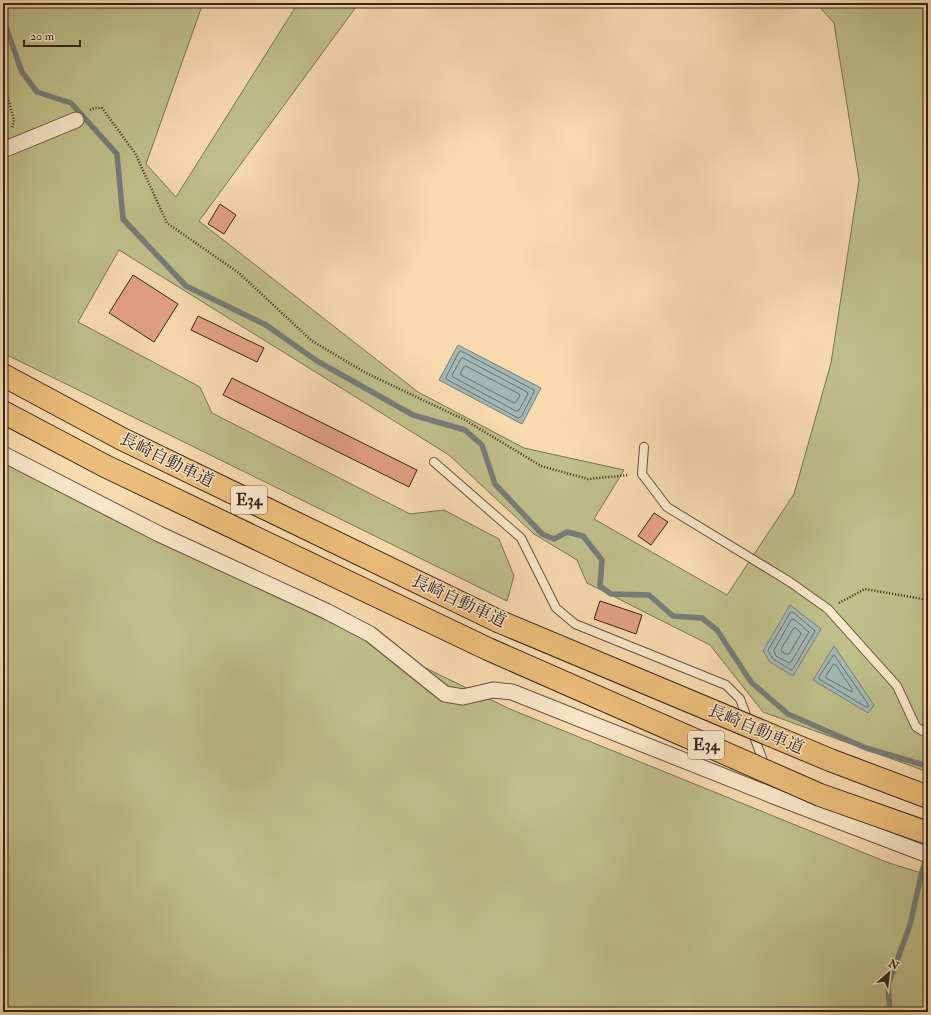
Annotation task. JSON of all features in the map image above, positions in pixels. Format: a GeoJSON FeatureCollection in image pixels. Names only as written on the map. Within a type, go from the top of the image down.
{"type":"FeatureCollection","features":[{"type":"Feature","properties":{"kind":"highway","name":"長崎自動車道"},"geometry":{"type":"LineString","coordinates":[[3,375],[122,439],[498,621],[830,760],[928,797]]}},
{"type":"Feature","properties":{"kind":"highway","name":"長崎自動車道"},"geometry":{"type":"LineString","coordinates":[[3,412],[105,466],[488,649],[820,795],[928,833]]}},
{"type":"Feature","properties":{"kind":"street"},"geometry":{"type":"LineString","coordinates":[[4,150],[76,120]]}},
{"type":"Feature","properties":{"kind":"street"},"geometry":{"type":"LineString","coordinates":[[3,454],[159,534],[326,611],[370,634],[446,694],[463,697],[493,690],[512,692],[776,797],[928,855]]}},
{"type":"Feature","properties":{"kind":"lane"},"geometry":{"type":"LineString","coordinates":[[644,447],[642,474],[667,507],[790,582],[828,609],[897,686],[916,727],[928,734]]}},
{"type":"Feature","properties":{"kind":"lane"},"geometry":{"type":"LineString","coordinates":[[434,462],[521,538],[556,608],[575,624],[726,685],[740,699],[776,797]]}},
{"type":"Feature","properties":{"kind":"path"},"geometry":{"type":"LineString","coordinates":[[3,80],[14,120],[4,150]]}},
{"type":"Feature","properties":{"kind":"path"},"geometry":{"type":"LineString","coordinates":[[94,108],[102,108],[135,153],[167,223],[239,273],[312,341],[366,374],[465,420],[541,466],[588,478],[642,474]]}},
{"type":"Feature","properties":{"kind":"path"},"geometry":{"type":"LineString","coordinates":[[828,609],[865,589],[928,600]]}},
{"type":"Feature","properties":{"kind":"green space"},"geometry":{"type":"Polygon","coordinates":[[[3,3],[203,3],[146,164],[176,197],[298,3],[359,3],[199,221],[418,392],[524,448],[624,470],[594,519],[727,595],[794,494],[831,363],[859,180],[834,23],[816,3],[928,3],[928,772],[763,712],[710,645],[587,583],[577,560],[534,534],[449,455],[119,250],[78,322],[200,387],[212,413],[410,514],[444,510],[499,539],[514,576],[507,601],[3,353],[3,3]]]}},
{"type":"Feature","properties":{"kind":"green space"},"geometry":{"type":"Polygon","coordinates":[[[3,463],[510,709],[889,863],[928,875],[928,1012],[3,1012],[3,463]]]}},
{"type":"Feature","properties":{"kind":"water"},"geometry":{"type":"Polygon","coordinates":[[[458,345],[541,388],[522,424],[439,380],[458,345]]]}},
{"type":"Feature","properties":{"kind":"water"},"geometry":{"type":"Polygon","coordinates":[[[790,605],[821,629],[793,676],[770,662],[763,651],[790,605]]]}},
{"type":"Feature","properties":{"kind":"water"},"geometry":{"type":"Polygon","coordinates":[[[834,646],[874,705],[868,713],[813,680],[834,646]]]}},
{"type":"Feature","properties":{"kind":"building"},"geometry":{"type":"Polygon","coordinates":[[[220,204],[236,215],[224,234],[208,224],[220,204]]]}},
{"type":"Feature","properties":{"kind":"building"},"geometry":{"type":"Polygon","coordinates":[[[133,275],[178,304],[154,342],[109,313],[133,275]]]}},
{"type":"Feature","properties":{"kind":"building"},"geometry":{"type":"Polygon","coordinates":[[[198,316],[264,348],[257,362],[191,330],[198,316]]]}},
{"type":"Feature","properties":{"kind":"building"},"geometry":{"type":"Polygon","coordinates":[[[232,378],[417,470],[409,487],[223,395],[232,378]]]}},
{"type":"Feature","properties":{"kind":"building"},"geometry":{"type":"Polygon","coordinates":[[[654,513],[668,522],[651,545],[638,536],[654,513]]]}},
{"type":"Feature","properties":{"kind":"building"},"geometry":{"type":"Polygon","coordinates":[[[600,601],[642,615],[636,634],[594,619],[600,601]]]}},
{"type":"Feature","properties":{"kind":"waterway"},"geometry":{"type":"LineString","coordinates":[[3,19],[22,72],[37,92],[71,103],[117,154],[123,219],[186,286],[266,325],[317,361],[413,415],[465,430],[482,445],[495,484],[542,534],[554,539],[567,532],[583,536],[602,560],[600,586],[611,594],[649,595],[673,616],[702,618],[717,630],[751,682],[788,714],[866,748],[924,765],[928,769]]}},
{"type":"Feature","properties":{"kind":"waterway"},"geometry":{"type":"LineString","coordinates":[[890,1012],[888,985],[910,925],[922,871],[927,856]]}}]}
